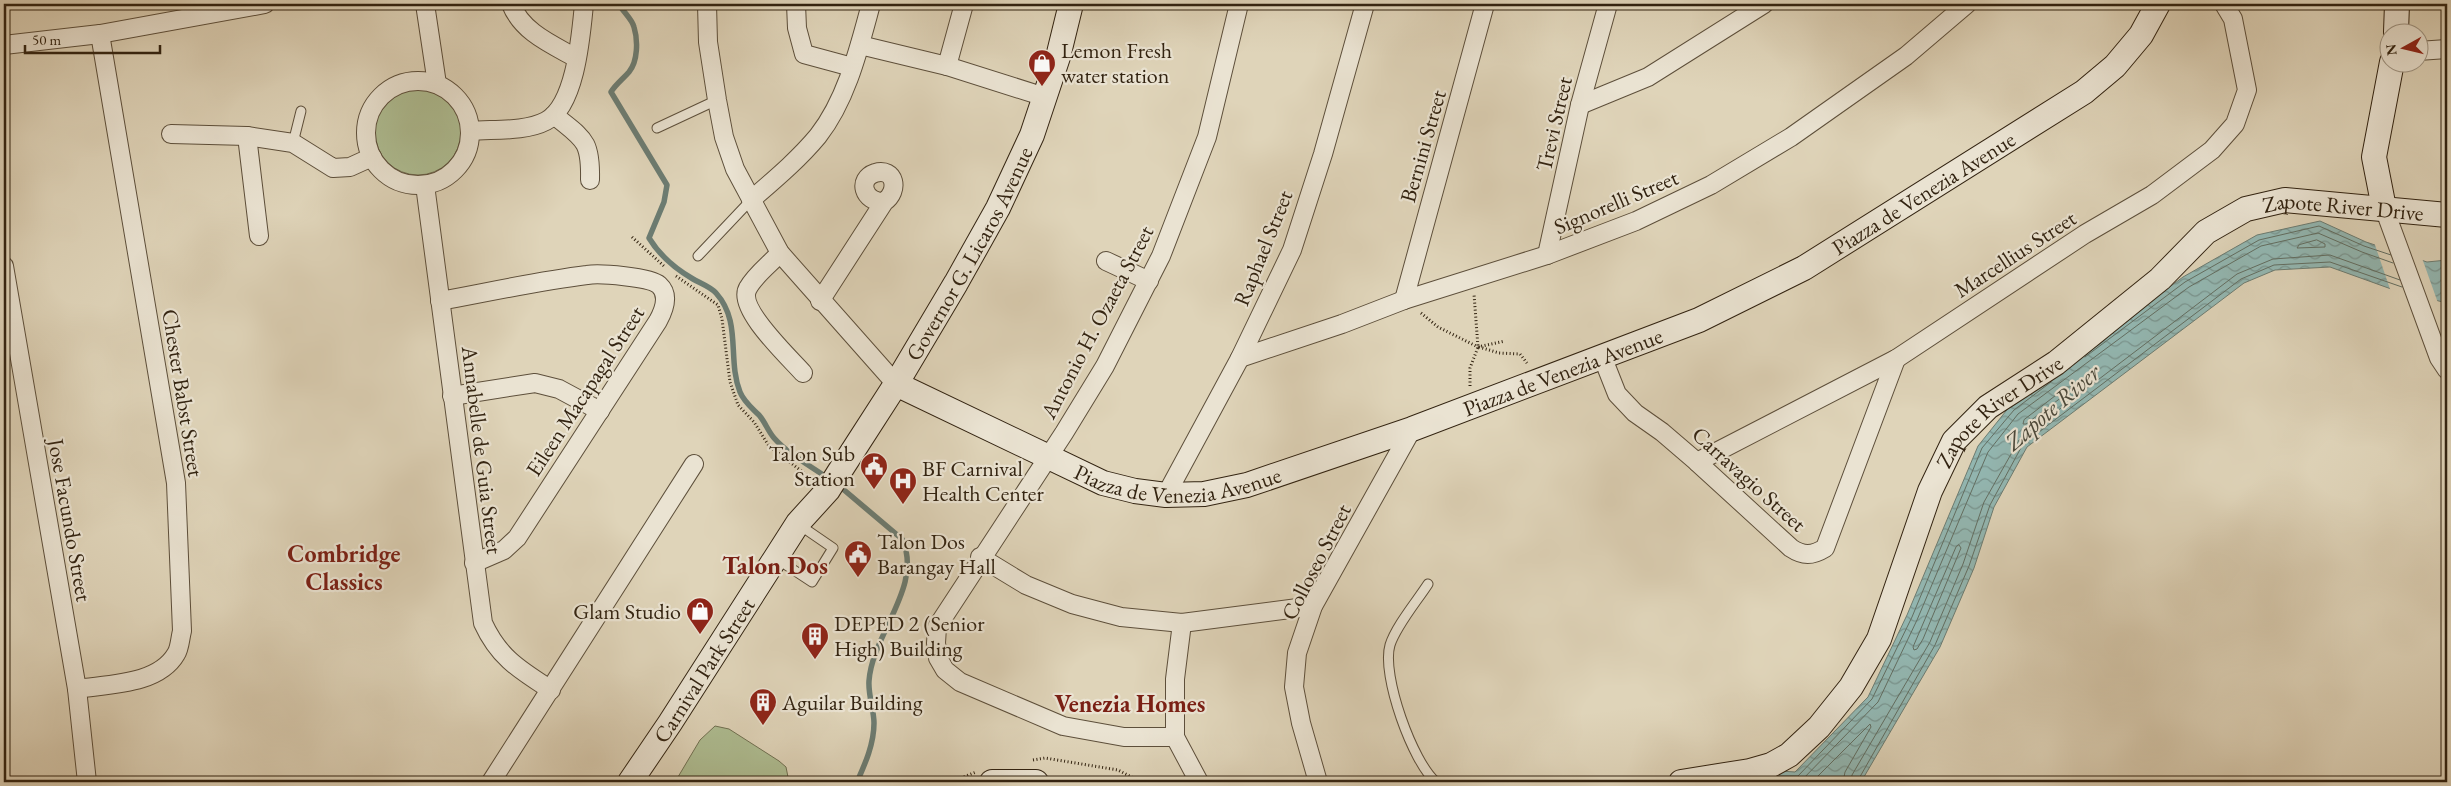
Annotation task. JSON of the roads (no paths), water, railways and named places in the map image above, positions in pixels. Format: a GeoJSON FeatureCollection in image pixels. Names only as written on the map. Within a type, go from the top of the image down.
{"type":"FeatureCollection","features":[{"type":"Feature","properties":{"kind":"street"},"geometry":{"type":"LineString","coordinates":[[4,45],[100,34],[264,4]]}},
{"type":"Feature","properties":{"kind":"street"},"geometry":{"type":"LineString","coordinates":[[425,4],[437,84]]}},
{"type":"Feature","properties":{"kind":"street"},"geometry":{"type":"LineString","coordinates":[[511,4],[515,14],[526,28],[576,58]]}},
{"type":"Feature","properties":{"kind":"street"},"geometry":{"type":"LineString","coordinates":[[470,132],[533,126],[548,120],[561,108],[569,94],[584,4]]}},
{"type":"Feature","properties":{"kind":"street"},"geometry":{"type":"LineString","coordinates":[[707,4],[708,42],[717,100],[727,145],[735,169],[780,253],[820,301],[896,384]]}},
{"type":"Feature","properties":{"kind":"street"},"geometry":{"type":"LineString","coordinates":[[796,4],[797,28],[804,54],[852,67]]}},
{"type":"Feature","properties":{"kind":"street"},"geometry":{"type":"LineString","coordinates":[[751,200],[793,163],[819,135],[835,107],[852,67],[871,4]]}},
{"type":"Feature","properties":{"kind":"street"},"geometry":{"type":"LineString","coordinates":[[947,66],[964,4]]}},
{"type":"Feature","properties":{"kind":"street","name":"Governor G. Licaros Avenue"},"geometry":{"type":"LineString","coordinates":[[832,484],[896,384],[998,208],[1032,135],[1072,4]]}},
{"type":"Feature","properties":{"kind":"street","name":"Antonio H. Ozaeta Street"},"geometry":{"type":"LineString","coordinates":[[1175,736],[1124,737],[1063,726],[960,682],[945,670],[938,658],[936,627],[1048,458],[1105,366],[1149,281],[1161,256],[1207,136],[1239,4]]}},
{"type":"Feature","properties":{"kind":"street","name":"Raphael Street"},"geometry":{"type":"LineString","coordinates":[[1166,495],[1240,358],[1292,250],[1365,4]]}},
{"type":"Feature","properties":{"kind":"street","name":"Bernini Street"},"geometry":{"type":"LineString","coordinates":[[1404,300],[1485,4]]}},
{"type":"Feature","properties":{"kind":"street","name":"Trevi Street"},"geometry":{"type":"LineString","coordinates":[[1547,255],[1580,105],[1608,4]]}},
{"type":"Feature","properties":{"kind":"street"},"geometry":{"type":"LineString","coordinates":[[1580,105],[1648,77],[1764,4]]}},
{"type":"Feature","properties":{"kind":"street","name":"Signorelli Street"},"geometry":{"type":"LineString","coordinates":[[1240,358],[1342,324],[1404,300],[1547,255],[1636,222],[1711,185],[1791,137],[1906,56],[1967,4]]}},
{"type":"Feature","properties":{"kind":"street","name":"Piazza de Venezia Avenue"},"geometry":{"type":"LineString","coordinates":[[896,384],[1103,483],[1135,491],[1166,495],[1204,494],[1247,485],[1412,429],[1699,320],[1804,268],[2084,92],[2115,66],[2141,35],[2158,4]]}},
{"type":"Feature","properties":{"kind":"street","name":"Marcellius Street"},"geometry":{"type":"LineString","coordinates":[[1697,462],[1896,359],[2085,234],[2152,195],[2212,150],[2235,124],[2247,90],[2233,19],[2224,4]]}},
{"type":"Feature","properties":{"kind":"street"},"geometry":{"type":"LineString","coordinates":[[2396,22],[2397,4]]}},
{"type":"Feature","properties":{"kind":"street","name":"Chester Babst Street"},"geometry":{"type":"LineString","coordinates":[[77,689],[137,680],[161,670],[176,654],[182,631],[176,483],[100,34]]}},
{"type":"Feature","properties":{"kind":"street"},"geometry":{"type":"LineString","coordinates":[[860,45],[947,66],[1045,97]]}},
{"type":"Feature","properties":{"kind":"street"},"geometry":{"type":"LineString","coordinates":[[2428,51],[2447,50]]}},
{"type":"Feature","properties":{"kind":"street"},"geometry":{"type":"LineString","coordinates":[[2390,72],[2374,157],[2384,208],[2392,234],[2438,358],[2447,370]]}},
{"type":"Feature","properties":{"kind":"street"},"geometry":{"type":"LineString","coordinates":[[419,81],[437,84],[450,92],[461,103],[468,116],[470,132],[467,151],[458,167],[443,180],[424,185],[409,185],[394,179],[381,170],[372,157],[366,140],[367,122],[374,106],[386,92],[402,84],[419,81]]}},
{"type":"Feature","properties":{"kind":"street"},"geometry":{"type":"LineString","coordinates":[[554,115],[583,138],[590,156],[590,180]]}},
{"type":"Feature","properties":{"kind":"street"},"geometry":{"type":"LineString","coordinates":[[171,134],[247,136],[293,144],[333,168],[350,167],[372,157]]}},
{"type":"Feature","properties":{"kind":"street"},"geometry":{"type":"LineString","coordinates":[[247,136],[259,236]]}},
{"type":"Feature","properties":{"kind":"street","name":"Annabelle de Guia Street"},"geometry":{"type":"LineString","coordinates":[[424,185],[483,623],[491,641],[515,667],[551,690]]}},
{"type":"Feature","properties":{"kind":"street","name":"Zapote River Drive"},"geometry":{"type":"LineString","coordinates":[[1680,782],[1750,771],[1771,765],[1789,755],[1819,727],[1851,687],[1879,639],[1930,491],[1954,442],[1988,407],[2056,363],[2160,279],[2206,232],[2246,209],[2285,200],[2447,215]]}},
{"type":"Feature","properties":{"kind":"street"},"geometry":{"type":"LineString","coordinates":[[820,301],[884,202]]}},
{"type":"Feature","properties":{"kind":"street"},"geometry":{"type":"LineString","coordinates":[[780,253],[748,287],[745,295],[747,306],[755,318],[803,373]]}},
{"type":"Feature","properties":{"kind":"street"},"geometry":{"type":"LineString","coordinates":[[1106,261],[1149,281]]}},
{"type":"Feature","properties":{"kind":"street","name":"Jose Facundo Street"},"geometry":{"type":"LineString","coordinates":[[4,266],[77,689],[87,782]]}},
{"type":"Feature","properties":{"kind":"street","name":"Eileen Macapagal Street"},"geometry":{"type":"LineString","coordinates":[[440,301],[590,274],[649,280],[659,285],[665,296],[664,309],[517,538],[504,550],[474,563]]}},
{"type":"Feature","properties":{"kind":"street","name":"Carravagio Street"},"geometry":{"type":"LineString","coordinates":[[1602,356],[1617,394],[1635,413],[1662,432],[1791,548],[1801,554],[1815,554],[1825,548],[1896,359]]}},
{"type":"Feature","properties":{"kind":"street"},"geometry":{"type":"LineString","coordinates":[[452,396],[542,384],[559,389],[600,411]]}},
{"type":"Feature","properties":{"kind":"street","name":"Colloseo Street"},"geometry":{"type":"LineString","coordinates":[[1318,782],[1301,723],[1294,687],[1297,652],[1313,606],[1412,429]]}},
{"type":"Feature","properties":{"kind":"street"},"geometry":{"type":"LineString","coordinates":[[491,782],[694,464]]}},
{"type":"Feature","properties":{"kind":"street","name":"Carnival Park Street"},"geometry":{"type":"LineString","coordinates":[[630,782],[798,523],[832,484]]}},
{"type":"Feature","properties":{"kind":"street"},"geometry":{"type":"LineString","coordinates":[[980,558],[1026,585],[1072,604],[1121,617],[1182,623],[1313,606]]}},
{"type":"Feature","properties":{"kind":"street"},"geometry":{"type":"LineString","coordinates":[[1182,623],[1176,679],[1175,736],[1199,782]]}},
{"type":"Feature","properties":{"kind":"street"},"geometry":{"type":"LineString","coordinates":[[992,782],[1036,782]]}},
{"type":"Feature","properties":{"kind":"lane"},"geometry":{"type":"LineString","coordinates":[[657,128],[717,100]]}},
{"type":"Feature","properties":{"kind":"lane"},"geometry":{"type":"LineString","coordinates":[[293,144],[301,111]]}},
{"type":"Feature","properties":{"kind":"lane"},"geometry":{"type":"LineString","coordinates":[[698,256],[751,200]]}},
{"type":"Feature","properties":{"kind":"lane"},"geometry":{"type":"LineString","coordinates":[[776,558],[812,582],[833,548],[798,523]]}},
{"type":"Feature","properties":{"kind":"lane"},"geometry":{"type":"LineString","coordinates":[[1428,584],[1393,639],[1388,664],[1396,699],[1412,746],[1424,770],[1436,782]]}},
{"type":"Feature","properties":{"kind":"water","name":"Zapote River"},"geometry":{"type":"Polygon","coordinates":[[[2320,221],[2366,242],[2427,262],[2447,260],[2447,303],[2394,290],[2330,267],[2275,270],[2244,283],[2027,447],[1994,507],[1974,568],[1940,647],[1861,782],[1687,782],[1766,770],[1795,772],[1868,697],[1907,615],[1978,446],[2010,406],[2183,277],[2257,235],[2320,221]]]}},
{"type":"Feature","properties":{"kind":"waterway"},"geometry":{"type":"LineString","coordinates":[[619,4],[633,24],[636,50],[632,67],[611,92],[667,185],[664,202],[649,238],[663,256],[674,266],[716,293],[724,304],[729,316],[732,328],[734,367],[742,396],[748,405],[759,415],[780,444],[829,479]]}},
{"type":"Feature","properties":{"kind":"waterway"},"geometry":{"type":"LineString","coordinates":[[837,484],[902,539],[907,557],[907,574],[902,592],[872,663],[869,686],[874,731],[869,754],[857,782]]}},
{"type":"Feature","properties":{"kind":"place","name":"Lemon Fresh water station"},"geometry":{"type":"Point","coordinates":[1042,87]}},
{"type":"Feature","properties":{"kind":"place","name":"Talon Sub Station"},"geometry":{"type":"Point","coordinates":[874,490]}},
{"type":"Feature","properties":{"kind":"place","name":"BF Carnival Health Center"},"geometry":{"type":"Point","coordinates":[903,505]}},
{"type":"Feature","properties":{"kind":"place","name":"Talon Dos Barangay Hall"},"geometry":{"type":"Point","coordinates":[858,578]}},
{"type":"Feature","properties":{"kind":"place","name":"Glam Studio"},"geometry":{"type":"Point","coordinates":[700,635]}},
{"type":"Feature","properties":{"kind":"place","name":"DEPED 2 (Senior High) Building"},"geometry":{"type":"Point","coordinates":[815,660]}},
{"type":"Feature","properties":{"kind":"place","name":"Aguilar Building"},"geometry":{"type":"Point","coordinates":[763,726]}},
{"type":"Feature","properties":{"kind":"district","name":"Talon Dos"},"geometry":{"type":"Point","coordinates":[775,565]}},
{"type":"Feature","properties":{"kind":"district","name":"Combridge Classics"},"geometry":{"type":"Point","coordinates":[344,567]}},
{"type":"Feature","properties":{"kind":"district","name":"Venezia Homes"},"geometry":{"type":"Point","coordinates":[1130,703]}}]}
